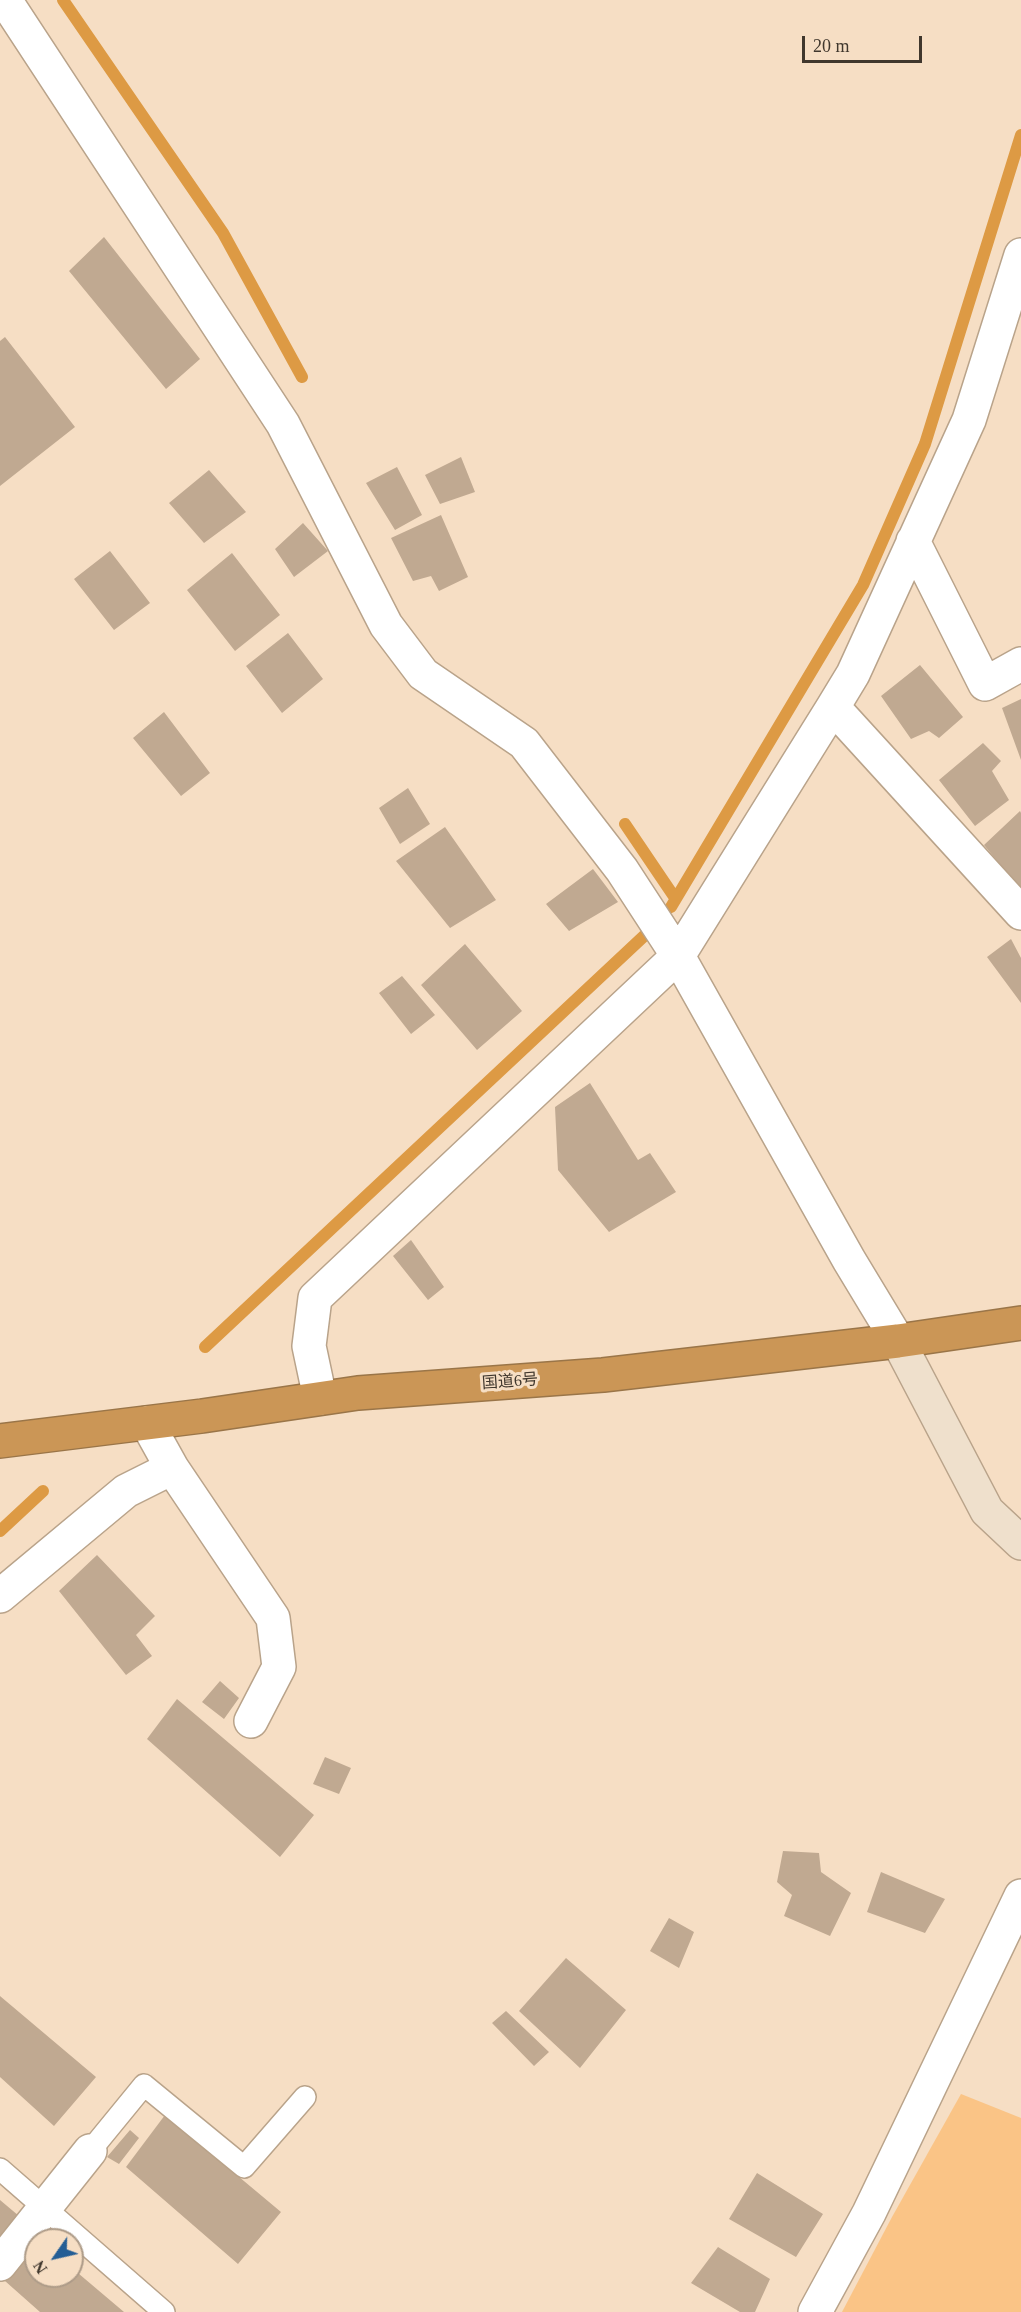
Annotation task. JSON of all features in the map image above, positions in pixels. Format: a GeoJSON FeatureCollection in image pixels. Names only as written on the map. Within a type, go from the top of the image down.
{"type":"FeatureCollection","features":[{"type":"Feature","properties":{"kind":"highway","name":"国道6号"},"geometry":{"type":"LineString","coordinates":[[0,1442],[358,1393],[603,1375],[898,1341],[1021,1323]]}},
{"type":"Feature","properties":{"kind":"street"},"geometry":{"type":"LineString","coordinates":[[5,0],[282,424],[386,625],[423,674],[524,744],[622,870],[678,956],[838,1240],[898,1341],[987,1511],[1021,1543]]}},
{"type":"Feature","properties":{"kind":"street"},"geometry":{"type":"LineString","coordinates":[[320,1398],[309,1346],[315,1298],[678,956],[833,707],[853,674],[969,420],[1021,255]]}},
{"type":"Feature","properties":{"kind":"street"},"geometry":{"type":"LineString","coordinates":[[913,542],[985,684],[1021,664]]}},
{"type":"Feature","properties":{"kind":"street"},"geometry":{"type":"LineString","coordinates":[[833,707],[1021,913]]}},
{"type":"Feature","properties":{"kind":"street"},"geometry":{"type":"LineString","coordinates":[[147,1423],[172,1468],[273,1618],[279,1667],[250,1721]]}},
{"type":"Feature","properties":{"kind":"street"},"geometry":{"type":"LineString","coordinates":[[0,1596],[126,1491],[172,1468]]}},
{"type":"Feature","properties":{"kind":"street"},"geometry":{"type":"LineString","coordinates":[[815,2312],[868,2213],[1021,1896]]}},
{"type":"Feature","properties":{"kind":"street"},"geometry":{"type":"LineString","coordinates":[[0,2264],[90,2151]]}},
{"type":"Feature","properties":{"kind":"lane"},"geometry":{"type":"LineString","coordinates":[[90,2151],[144,2085],[244,2167],[305,2097]]}},
{"type":"Feature","properties":{"kind":"lane"},"geometry":{"type":"LineString","coordinates":[[0,2169],[164,2312]]}},
{"type":"Feature","properties":{"kind":"shaded area"},"geometry":{"type":"Polygon","coordinates":[[[961,2094],[1021,2118],[1021,2312],[842,2312],[892,2217],[961,2094]]]}},
{"type":"Feature","properties":{"kind":"building"},"geometry":{"type":"Polygon","coordinates":[[[104,237],[200,359],[166,389],[69,271],[104,237]]]}},
{"type":"Feature","properties":{"kind":"building"},"geometry":{"type":"Polygon","coordinates":[[[5,337],[75,427],[0,486],[0,341],[5,337]]]}},
{"type":"Feature","properties":{"kind":"building"},"geometry":{"type":"Polygon","coordinates":[[[461,457],[475,492],[440,504],[425,475],[461,457]]]}},
{"type":"Feature","properties":{"kind":"building"},"geometry":{"type":"Polygon","coordinates":[[[397,467],[422,515],[395,530],[366,483],[397,467]]]}},
{"type":"Feature","properties":{"kind":"building"},"geometry":{"type":"Polygon","coordinates":[[[209,470],[246,512],[204,543],[169,503],[209,470]]]}},
{"type":"Feature","properties":{"kind":"building"},"geometry":{"type":"Polygon","coordinates":[[[441,515],[468,577],[439,591],[431,576],[413,581],[391,538],[441,515]]]}},
{"type":"Feature","properties":{"kind":"building"},"geometry":{"type":"Polygon","coordinates":[[[303,523],[328,551],[294,577],[275,549],[303,523]]]}},
{"type":"Feature","properties":{"kind":"building"},"geometry":{"type":"Polygon","coordinates":[[[110,551],[150,603],[114,630],[74,579],[110,551]]]}},
{"type":"Feature","properties":{"kind":"building"},"geometry":{"type":"Polygon","coordinates":[[[232,553],[280,615],[235,651],[187,590],[232,553]]]}},
{"type":"Feature","properties":{"kind":"building"},"geometry":{"type":"Polygon","coordinates":[[[288,633],[323,679],[282,713],[246,666],[288,633]]]}},
{"type":"Feature","properties":{"kind":"building"},"geometry":{"type":"Polygon","coordinates":[[[920,665],[963,717],[939,738],[929,731],[911,739],[881,696],[920,665]]]}},
{"type":"Feature","properties":{"kind":"building"},"geometry":{"type":"Polygon","coordinates":[[[1021,699],[1021,760],[1002,708],[1021,699]]]}},
{"type":"Feature","properties":{"kind":"building"},"geometry":{"type":"Polygon","coordinates":[[[164,712],[210,773],[181,796],[133,738],[164,712]]]}},
{"type":"Feature","properties":{"kind":"building"},"geometry":{"type":"Polygon","coordinates":[[[983,743],[1001,761],[992,771],[1009,800],[975,826],[939,780],[983,743]]]}},
{"type":"Feature","properties":{"kind":"building"},"geometry":{"type":"Polygon","coordinates":[[[408,788],[430,824],[400,844],[379,808],[408,788]]]}},
{"type":"Feature","properties":{"kind":"building"},"geometry":{"type":"Polygon","coordinates":[[[1020,811],[1021,813],[1021,890],[984,845],[1020,811]]]}},
{"type":"Feature","properties":{"kind":"building"},"geometry":{"type":"Polygon","coordinates":[[[445,827],[496,900],[450,928],[396,861],[445,827]]]}},
{"type":"Feature","properties":{"kind":"building"},"geometry":{"type":"Polygon","coordinates":[[[593,869],[618,902],[569,931],[546,904],[593,869]]]}},
{"type":"Feature","properties":{"kind":"building"},"geometry":{"type":"Polygon","coordinates":[[[1011,939],[1021,958],[1021,1003],[987,957],[1011,939]]]}},
{"type":"Feature","properties":{"kind":"building"},"geometry":{"type":"Polygon","coordinates":[[[465,944],[522,1011],[477,1050],[421,985],[465,944]]]}},
{"type":"Feature","properties":{"kind":"building"},"geometry":{"type":"Polygon","coordinates":[[[402,976],[435,1015],[411,1034],[379,993],[402,976]]]}},
{"type":"Feature","properties":{"kind":"building"},"geometry":{"type":"Polygon","coordinates":[[[590,1083],[638,1160],[650,1153],[676,1192],[609,1232],[558,1170],[555,1107],[590,1083]]]}},
{"type":"Feature","properties":{"kind":"building"},"geometry":{"type":"Polygon","coordinates":[[[411,1240],[444,1287],[428,1300],[393,1256],[411,1240]]]}},
{"type":"Feature","properties":{"kind":"building"},"geometry":{"type":"Polygon","coordinates":[[[97,1555],[155,1616],[136,1635],[152,1656],[126,1675],[59,1591],[97,1555]]]}},
{"type":"Feature","properties":{"kind":"building"},"geometry":{"type":"Polygon","coordinates":[[[220,1681],[239,1698],[224,1719],[202,1702],[220,1681]]]}},
{"type":"Feature","properties":{"kind":"building"},"geometry":{"type":"Polygon","coordinates":[[[177,1699],[314,1815],[280,1857],[147,1739],[177,1699]]]}},
{"type":"Feature","properties":{"kind":"building"},"geometry":{"type":"Polygon","coordinates":[[[325,1757],[351,1768],[339,1794],[313,1784],[325,1757]]]}},
{"type":"Feature","properties":{"kind":"building"},"geometry":{"type":"Polygon","coordinates":[[[783,1851],[819,1853],[821,1872],[851,1893],[830,1936],[784,1916],[792,1895],[777,1882],[783,1851]]]}},
{"type":"Feature","properties":{"kind":"building"},"geometry":{"type":"Polygon","coordinates":[[[881,1872],[945,1899],[925,1933],[867,1912],[881,1872]]]}},
{"type":"Feature","properties":{"kind":"building"},"geometry":{"type":"Polygon","coordinates":[[[669,1918],[694,1932],[679,1968],[650,1951],[669,1918]]]}},
{"type":"Feature","properties":{"kind":"building"},"geometry":{"type":"Polygon","coordinates":[[[566,1958],[626,2010],[580,2068],[519,2011],[566,1958]]]}},
{"type":"Feature","properties":{"kind":"building"},"geometry":{"type":"Polygon","coordinates":[[[0,1996],[96,2077],[54,2126],[0,2077],[0,1996]]]}},
{"type":"Feature","properties":{"kind":"building"},"geometry":{"type":"Polygon","coordinates":[[[506,2011],[549,2052],[534,2066],[492,2023],[506,2011]]]}},
{"type":"Feature","properties":{"kind":"building"},"geometry":{"type":"Polygon","coordinates":[[[165,2115],[281,2212],[238,2264],[126,2167],[165,2115]]]}},
{"type":"Feature","properties":{"kind":"building"},"geometry":{"type":"Polygon","coordinates":[[[130,2130],[139,2138],[119,2164],[107,2157],[130,2130]]]}},
{"type":"Feature","properties":{"kind":"building"},"geometry":{"type":"Polygon","coordinates":[[[757,2173],[823,2214],[796,2257],[729,2219],[757,2173]]]}},
{"type":"Feature","properties":{"kind":"building"},"geometry":{"type":"Polygon","coordinates":[[[0,2200],[19,2216],[0,2237],[0,2200]]]}},
{"type":"Feature","properties":{"kind":"building"},"geometry":{"type":"Polygon","coordinates":[[[718,2247],[770,2279],[755,2312],[740,2312],[691,2283],[718,2247]]]}},
{"type":"Feature","properties":{"kind":"building"},"geometry":{"type":"Polygon","coordinates":[[[24,2260],[24,2288],[84,2288],[84,2278],[124,2312],[40,2312],[5,2281],[24,2260]]]}},
{"type":"Feature","properties":{"kind":"waterway"},"geometry":{"type":"LineString","coordinates":[[63,0],[223,233],[302,377]]}},
{"type":"Feature","properties":{"kind":"waterway"},"geometry":{"type":"LineString","coordinates":[[671,907],[863,585],[925,444],[1021,135]]}},
{"type":"Feature","properties":{"kind":"waterway"},"geometry":{"type":"LineString","coordinates":[[625,824],[675,898]]}},
{"type":"Feature","properties":{"kind":"waterway"},"geometry":{"type":"LineString","coordinates":[[205,1347],[644,936]]}},
{"type":"Feature","properties":{"kind":"waterway"},"geometry":{"type":"LineString","coordinates":[[0,1531],[43,1491]]}}]}
